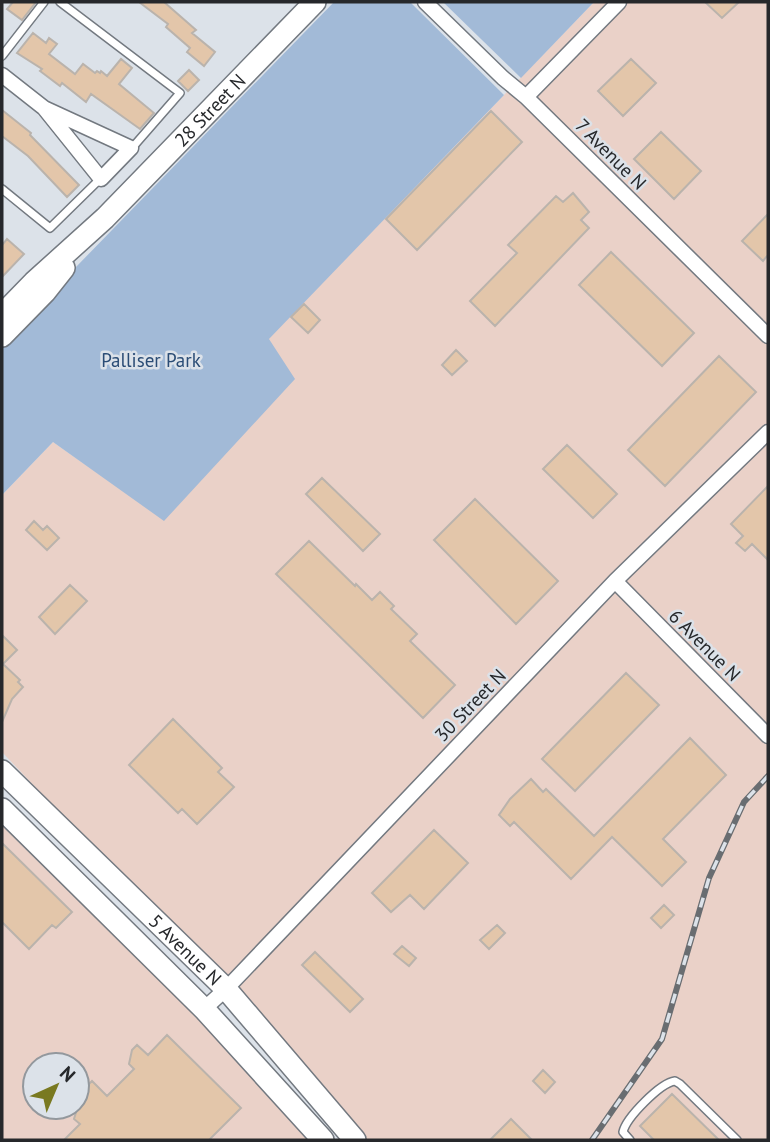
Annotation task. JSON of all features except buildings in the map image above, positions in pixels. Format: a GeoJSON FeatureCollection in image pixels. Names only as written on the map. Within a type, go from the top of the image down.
{"type":"FeatureCollection","features":[{"type":"Feature","properties":{"kind":"main road","name":"28 Street N"},"geometry":{"type":"LineString","coordinates":[[2,315],[10,300],[105,218],[315,2]]}},
{"type":"Feature","properties":{"kind":"main road","name":"28 Street N"},"geometry":{"type":"LineString","coordinates":[[2,336],[46,292],[105,218]]}},
{"type":"Feature","properties":{"kind":"main road","name":"5 Avenue N"},"geometry":{"type":"LineString","coordinates":[[2,771],[226,989],[350,1139]]}},
{"type":"Feature","properties":{"kind":"main road","name":"5 Avenue N"},"geometry":{"type":"LineString","coordinates":[[2,809],[204,1009],[323,1140]]}},
{"type":"Feature","properties":{"kind":"street","name":"7 Avenue N"},"geometry":{"type":"LineString","coordinates":[[425,2],[526,97],[768,336]]}},
{"type":"Feature","properties":{"kind":"street"},"geometry":{"type":"LineString","coordinates":[[526,97],[619,2]]}},
{"type":"Feature","properties":{"kind":"street"},"geometry":{"type":"LineString","coordinates":[[2,75],[44,108],[101,178],[131,148],[44,108]]}},
{"type":"Feature","properties":{"kind":"street","name":"30 Street N"},"geometry":{"type":"LineString","coordinates":[[204,1009],[615,581],[768,432]]}},
{"type":"Feature","properties":{"kind":"street","name":"6 Avenue N"},"geometry":{"type":"LineString","coordinates":[[615,581],[768,736]]}},
{"type":"Feature","properties":{"kind":"lane"},"geometry":{"type":"LineString","coordinates":[[2,56],[44,2]]}},
{"type":"Feature","properties":{"kind":"lane"},"geometry":{"type":"LineString","coordinates":[[60,2],[180,93],[131,148]]}},
{"type":"Feature","properties":{"kind":"lane"},"geometry":{"type":"LineString","coordinates":[[2,189],[50,228],[101,178]]}},
{"type":"Feature","properties":{"kind":"lane"},"geometry":{"type":"LineString","coordinates":[[630,1140],[623,1132],[628,1121],[663,1085],[675,1082],[737,1140]]}},
{"type":"Feature","properties":{"kind":"shaded area"},"geometry":{"type":"Polygon","coordinates":[[[594,2],[768,2],[768,1140],[355,1140],[226,989],[2,752],[2,495],[53,442],[164,520],[268,339],[594,2]]]}},
{"type":"Feature","properties":{"kind":"shaded area"},"geometry":{"type":"Polygon","coordinates":[[[2,816],[168,981],[309,1140],[2,1140],[2,816]]]}},
{"type":"Feature","properties":{"kind":"green space","name":"Palliser Park"},"geometry":{"type":"Polygon","coordinates":[[[334,2],[410,2],[504,95],[269,339],[295,379],[164,521],[53,442],[2,495],[2,343],[334,2]]]}},
{"type":"Feature","properties":{"kind":"green space"},"geometry":{"type":"Polygon","coordinates":[[[443,2],[594,2],[521,78],[443,2]]]}},
{"type":"Feature","properties":{"kind":"railway"},"geometry":{"type":"LineString","coordinates":[[592,1140],[662,1039],[709,878],[744,802],[768,776]]}}]}
